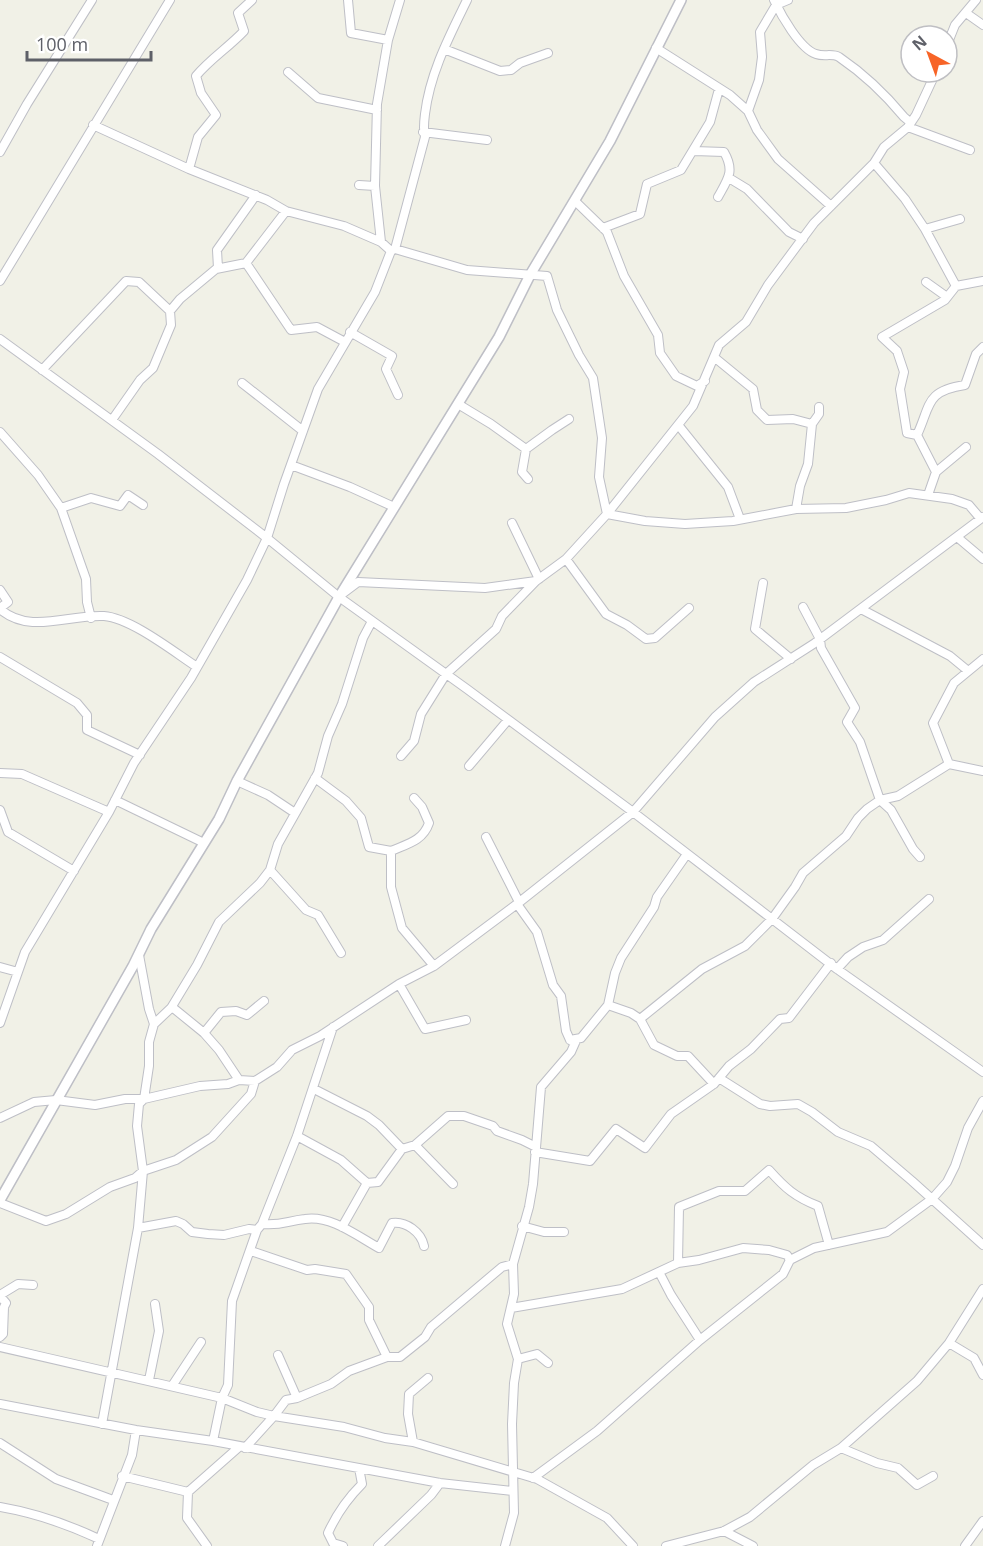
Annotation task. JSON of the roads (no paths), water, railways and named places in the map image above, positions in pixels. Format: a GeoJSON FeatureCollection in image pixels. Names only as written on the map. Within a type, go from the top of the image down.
{"type":"FeatureCollection","features":[{"type":"Feature","properties":{"kind":"street"},"geometry":{"type":"LineString","coordinates":[[0,152],[92,0]]}},
{"type":"Feature","properties":{"kind":"street"},"geometry":{"type":"LineString","coordinates":[[0,281],[170,0]]}},
{"type":"Feature","properties":{"kind":"street"},"geometry":{"type":"LineString","coordinates":[[189,169],[198,137],[216,115],[201,93],[196,76],[206,64],[244,31],[238,13],[252,0]]}},
{"type":"Feature","properties":{"kind":"street"},"geometry":{"type":"LineString","coordinates":[[348,0],[351,33],[388,40]]}},
{"type":"Feature","properties":{"kind":"street"},"geometry":{"type":"LineString","coordinates":[[381,242],[375,186],[377,111],[388,40],[400,0]]}},
{"type":"Feature","properties":{"kind":"street"},"geometry":{"type":"LineString","coordinates":[[0,1023],[25,952],[109,812],[140,755],[197,667],[247,580],[267,538],[318,389],[375,292],[393,250],[425,137],[423,132],[427,98],[438,61],[467,0]]}},
{"type":"Feature","properties":{"kind":"street"},"geometry":{"type":"LineString","coordinates":[[255,1081],[251,1094],[212,1137],[176,1160],[143,1171],[135,1178],[110,1187],[66,1214],[46,1221],[0,1201],[139,955],[151,929],[219,819],[237,781],[339,597],[499,336],[530,275],[610,141],[681,0]]}},
{"type":"Feature","properties":{"kind":"street"},"geometry":{"type":"LineString","coordinates":[[748,111],[759,80],[762,57],[760,32],[775,3],[788,0]]}},
{"type":"Feature","properties":{"kind":"street"},"geometry":{"type":"LineString","coordinates":[[956,24],[976,0]]}},
{"type":"Feature","properties":{"kind":"street"},"geometry":{"type":"LineString","coordinates":[[775,3],[805,48],[817,55],[836,55],[870,81],[909,124],[970,150]]}},
{"type":"Feature","properties":{"kind":"street"},"geometry":{"type":"LineString","coordinates":[[966,13],[983,26]]}},
{"type":"Feature","properties":{"kind":"street"},"geometry":{"type":"LineString","coordinates":[[656,48],[730,95],[748,111],[757,130],[777,159],[831,206]]}},
{"type":"Feature","properties":{"kind":"street"},"geometry":{"type":"LineString","coordinates":[[444,49],[500,71],[512,70],[520,63],[548,53]]}},
{"type":"Feature","properties":{"kind":"street"},"geometry":{"type":"LineString","coordinates":[[288,72],[318,98],[377,111]]}},
{"type":"Feature","properties":{"kind":"street"},"geometry":{"type":"LineString","coordinates":[[401,756],[414,741],[421,714],[446,674],[496,629],[502,616],[537,580],[566,559],[607,514],[693,406],[719,345],[746,322],[768,285],[814,223],[874,163],[884,147],[909,124],[916,115],[930,84]]}},
{"type":"Feature","properties":{"kind":"street"},"geometry":{"type":"LineString","coordinates":[[603,228],[640,214],[647,184],[681,170],[710,122],[719,89]]}},
{"type":"Feature","properties":{"kind":"street"},"geometry":{"type":"LineString","coordinates":[[93,125],[189,169],[256,195],[286,211],[344,226],[381,242],[393,250],[467,270],[547,276],[557,310],[593,378],[602,438],[599,477],[607,514]]}},
{"type":"Feature","properties":{"kind":"street"},"geometry":{"type":"LineString","coordinates":[[423,132],[487,140]]}},
{"type":"Feature","properties":{"kind":"street"},"geometry":{"type":"LineString","coordinates":[[694,151],[724,152],[731,164],[729,178],[718,196]]}},
{"type":"Feature","properties":{"kind":"street"},"geometry":{"type":"LineString","coordinates":[[874,163],[905,199],[925,229],[956,286]]}},
{"type":"Feature","properties":{"kind":"street"},"geometry":{"type":"LineString","coordinates":[[729,178],[747,189],[789,232],[803,239]]}},
{"type":"Feature","properties":{"kind":"street"},"geometry":{"type":"LineString","coordinates":[[359,185],[375,186]]}},
{"type":"Feature","properties":{"kind":"street"},"geometry":{"type":"LineString","coordinates":[[218,268],[217,250],[256,195]]}},
{"type":"Feature","properties":{"kind":"street"},"geometry":{"type":"LineString","coordinates":[[574,201],[607,232],[624,276],[658,335],[660,353],[676,376],[697,386],[705,381]]}},
{"type":"Feature","properties":{"kind":"street"},"geometry":{"type":"LineString","coordinates":[[170,310],[218,268],[246,263],[286,211]]}},
{"type":"Feature","properties":{"kind":"street"},"geometry":{"type":"LineString","coordinates":[[925,229],[960,219]]}},
{"type":"Feature","properties":{"kind":"street"},"geometry":{"type":"LineString","coordinates":[[246,263],[291,330],[317,327],[345,342]]}},
{"type":"Feature","properties":{"kind":"street"},"geometry":{"type":"LineString","coordinates":[[42,370],[126,281],[139,282],[170,310],[171,325],[153,368],[140,380],[112,420]]}},
{"type":"Feature","properties":{"kind":"street"},"geometry":{"type":"LineString","coordinates":[[917,435],[908,433],[900,389],[904,372],[897,351],[882,337],[925,313],[947,297],[956,286],[983,281]]}},
{"type":"Feature","properties":{"kind":"street"},"geometry":{"type":"LineString","coordinates":[[926,282],[947,297]]}},
{"type":"Feature","properties":{"kind":"street"},"geometry":{"type":"LineString","coordinates":[[350,332],[392,356],[386,369],[398,395]]}},
{"type":"Feature","properties":{"kind":"street"},"geometry":{"type":"LineString","coordinates":[[1,342],[112,420],[267,538],[339,597],[633,812],[834,966],[983,1072]]}},
{"type":"Feature","properties":{"kind":"street"},"geometry":{"type":"LineString","coordinates":[[936,472],[917,435],[929,402],[948,388],[965,386],[976,354],[983,347]]}},
{"type":"Feature","properties":{"kind":"street"},"geometry":{"type":"LineString","coordinates":[[714,357],[753,389],[757,410],[767,420],[792,419],[812,424]]}},
{"type":"Feature","properties":{"kind":"street"},"geometry":{"type":"LineString","coordinates":[[242,382],[303,430]]}},
{"type":"Feature","properties":{"kind":"street"},"geometry":{"type":"LineString","coordinates":[[458,404],[526,449]]}},
{"type":"Feature","properties":{"kind":"street"},"geometry":{"type":"LineString","coordinates":[[796,509],[800,486],[808,464],[812,424],[819,414],[819,406]]}},
{"type":"Feature","properties":{"kind":"street"},"geometry":{"type":"LineString","coordinates":[[528,479],[522,472],[526,449],[569,419]]}},
{"type":"Feature","properties":{"kind":"street"},"geometry":{"type":"LineString","coordinates":[[679,426],[728,487],[740,519]]}},
{"type":"Feature","properties":{"kind":"street"},"geometry":{"type":"LineString","coordinates":[[0,432],[38,475],[61,508],[87,579],[87,602],[91,618]]}},
{"type":"Feature","properties":{"kind":"street"},"geometry":{"type":"LineString","coordinates":[[928,495],[936,472],[966,447]]}},
{"type":"Feature","properties":{"kind":"street"},"geometry":{"type":"LineString","coordinates":[[291,465],[350,487],[394,507]]}},
{"type":"Feature","properties":{"kind":"street"},"geometry":{"type":"LineString","coordinates":[[0,1118],[34,1102],[56,1100],[95,1105],[125,1099],[144,1099],[179,1090],[228,1084],[239,1080],[255,1081],[277,1067],[292,1050],[320,1036],[399,984],[434,966],[518,903],[633,812],[715,717],[754,682],[820,640],[982,518],[969,506],[952,499],[909,493],[886,501],[846,508],[796,509],[740,519],[685,524],[645,521],[607,514]]}},
{"type":"Feature","properties":{"kind":"street"},"geometry":{"type":"LineString","coordinates":[[61,508],[91,498],[120,506],[128,495],[143,505]]}},
{"type":"Feature","properties":{"kind":"street"},"geometry":{"type":"LineString","coordinates":[[512,523],[537,580]]}},
{"type":"Feature","properties":{"kind":"street"},"geometry":{"type":"LineString","coordinates":[[957,537],[983,560]]}},
{"type":"Feature","properties":{"kind":"street"},"geometry":{"type":"LineString","coordinates":[[566,559],[606,614],[627,625],[646,639],[655,638],[689,608]]}},
{"type":"Feature","properties":{"kind":"street"},"geometry":{"type":"LineString","coordinates":[[339,597],[358,582],[485,588],[537,580]]}},
{"type":"Feature","properties":{"kind":"street"},"geometry":{"type":"LineString","coordinates":[[763,583],[755,629],[791,658]]}},
{"type":"Feature","properties":{"kind":"street"},"geometry":{"type":"LineString","coordinates":[[0,590],[8,602],[0,609],[10,618],[34,623],[104,616],[132,625],[197,667]]}},
{"type":"Feature","properties":{"kind":"street"},"geometry":{"type":"LineString","coordinates":[[803,607],[820,640],[821,648],[855,708],[847,722],[860,742],[880,800],[891,810],[920,857]]}},
{"type":"Feature","properties":{"kind":"street"},"geometry":{"type":"LineString","coordinates":[[861,609],[950,656],[967,670]]}},
{"type":"Feature","properties":{"kind":"street"},"geometry":{"type":"LineString","coordinates":[[102,1424],[138,1228],[143,1171],[137,1126],[138,1104],[144,1099],[149,1066],[149,1042],[154,1024],[172,1007],[219,922],[260,883],[270,870],[278,844],[318,773],[328,736],[342,704],[363,638],[372,621]]}},
{"type":"Feature","properties":{"kind":"street"},"geometry":{"type":"LineString","coordinates":[[0,657],[77,703],[87,715],[87,730],[140,755]]}},
{"type":"Feature","properties":{"kind":"street"},"geometry":{"type":"LineString","coordinates":[[950,764],[933,723],[954,683],[983,659]]}},
{"type":"Feature","properties":{"kind":"street"},"geometry":{"type":"LineString","coordinates":[[469,766],[508,720]]}},
{"type":"Feature","properties":{"kind":"street"},"geometry":{"type":"LineString","coordinates":[[640,1019],[702,969],[745,946],[772,919],[803,873],[846,836],[858,818],[880,800],[898,796],[950,764],[983,771]]}},
{"type":"Feature","properties":{"kind":"street"},"geometry":{"type":"LineString","coordinates":[[0,773],[22,774],[109,812]]}},
{"type":"Feature","properties":{"kind":"street"},"geometry":{"type":"LineString","coordinates":[[315,778],[346,801],[361,818],[369,847],[391,851],[414,842],[426,833],[429,823],[422,807],[414,798]]}},
{"type":"Feature","properties":{"kind":"street"},"geometry":{"type":"LineString","coordinates":[[237,781],[268,795],[295,813]]}},
{"type":"Feature","properties":{"kind":"street"},"geometry":{"type":"LineString","coordinates":[[115,800],[204,843]]}},
{"type":"Feature","properties":{"kind":"street"},"geometry":{"type":"LineString","coordinates":[[0,810],[8,832],[74,871]]}},
{"type":"Feature","properties":{"kind":"street"},"geometry":{"type":"LineString","coordinates":[[486,837],[518,903],[537,932],[553,985],[561,996],[566,1031],[570,1040],[575,1043],[571,1052],[541,1087],[533,1184],[513,1263],[514,1294],[507,1324],[518,1359],[512,1424],[514,1513],[504,1546]]}},
{"type":"Feature","properties":{"kind":"street"},"geometry":{"type":"LineString","coordinates":[[391,851],[391,886],[402,928],[434,966]]}},
{"type":"Feature","properties":{"kind":"street"},"geometry":{"type":"LineString","coordinates":[[570,1040],[581,1038],[608,1005],[621,958],[654,907],[657,897],[687,854]]}},
{"type":"Feature","properties":{"kind":"street"},"geometry":{"type":"LineString","coordinates":[[270,870],[306,910],[318,915],[340,953]]}},
{"type":"Feature","properties":{"kind":"street"},"geometry":{"type":"LineString","coordinates":[[297,1136],[340,1160],[367,1183],[378,1182],[402,1149],[414,1145],[448,1116],[464,1116],[493,1126],[497,1131],[522,1140],[535,1150],[590,1161],[616,1129],[645,1148],[671,1114],[716,1081],[780,1019],[789,1018],[834,966],[863,947],[884,940],[929,899]]}},
{"type":"Feature","properties":{"kind":"street"},"geometry":{"type":"LineString","coordinates":[[139,955],[154,1024]]}},
{"type":"Feature","properties":{"kind":"street"},"geometry":{"type":"LineString","coordinates":[[0,967],[18,972]]}},
{"type":"Feature","properties":{"kind":"street"},"geometry":{"type":"LineString","coordinates":[[399,984],[425,1029],[466,1020]]}},
{"type":"Feature","properties":{"kind":"street"},"geometry":{"type":"LineString","coordinates":[[204,1033],[221,1012],[236,1011],[247,1015],[264,1001]]}},
{"type":"Feature","properties":{"kind":"street"},"geometry":{"type":"LineString","coordinates":[[608,1005],[631,1013],[640,1019],[654,1045],[677,1056],[688,1056],[716,1081],[760,1104],[770,1106],[798,1104],[838,1132],[871,1146],[983,1245]]}},
{"type":"Feature","properties":{"kind":"street"},"geometry":{"type":"LineString","coordinates":[[172,1007],[204,1033],[219,1050],[239,1080]]}},
{"type":"Feature","properties":{"kind":"street"},"geometry":{"type":"LineString","coordinates":[[213,1441],[222,1398],[228,1385],[232,1301],[297,1136],[333,1027]]}},
{"type":"Feature","properties":{"kind":"street"},"geometry":{"type":"LineString","coordinates":[[314,1089],[367,1116],[402,1149]]}},
{"type":"Feature","properties":{"kind":"street"},"geometry":{"type":"LineString","coordinates":[[533,1478],[597,1431],[700,1340],[783,1274],[790,1260],[814,1248],[887,1232],[932,1199],[947,1182],[968,1128],[983,1101]]}},
{"type":"Feature","properties":{"kind":"street"},"geometry":{"type":"LineString","coordinates":[[414,1145],[453,1184]]}},
{"type":"Feature","properties":{"kind":"street"},"geometry":{"type":"LineString","coordinates":[[678,1263],[679,1207],[719,1191],[745,1191],[769,1170],[783,1186],[798,1197],[818,1206],[829,1245]]}},
{"type":"Feature","properties":{"kind":"street"},"geometry":{"type":"LineString","coordinates":[[342,1227],[367,1183]]}},
{"type":"Feature","properties":{"kind":"street"},"geometry":{"type":"LineString","coordinates":[[138,1228],[176,1221],[192,1232],[224,1235],[321,1218],[379,1248],[392,1223],[399,1222],[413,1229],[423,1238],[424,1246]]}},
{"type":"Feature","properties":{"kind":"street"},"geometry":{"type":"LineString","coordinates":[[522,1226],[544,1232],[564,1232]]}},
{"type":"Feature","properties":{"kind":"street"},"geometry":{"type":"LineString","coordinates":[[511,1308],[622,1289],[678,1263],[743,1248],[769,1250],[787,1255],[790,1260]]}},
{"type":"Feature","properties":{"kind":"street"},"geometry":{"type":"LineString","coordinates":[[250,1251],[307,1270],[315,1269],[345,1274],[369,1307],[369,1320],[387,1357]]}},
{"type":"Feature","properties":{"kind":"street"},"geometry":{"type":"LineString","coordinates":[[207,1546],[187,1518],[188,1492],[242,1448],[274,1416],[286,1400],[297,1398],[331,1384],[349,1371],[387,1357],[400,1357],[425,1337],[431,1327],[502,1268],[513,1263]]}},
{"type":"Feature","properties":{"kind":"street"},"geometry":{"type":"LineString","coordinates":[[659,1272],[700,1340]]}},
{"type":"Feature","properties":{"kind":"street"},"geometry":{"type":"LineString","coordinates":[[0,1337],[3,1334],[6,1303],[0,1295],[18,1284],[33,1285]]}},
{"type":"Feature","properties":{"kind":"street"},"geometry":{"type":"LineString","coordinates":[[666,1546],[724,1531],[750,1517],[813,1465],[841,1448],[917,1381],[949,1343],[983,1289]]}},
{"type":"Feature","properties":{"kind":"street"},"geometry":{"type":"LineString","coordinates":[[149,1380],[159,1331],[155,1304]]}},
{"type":"Feature","properties":{"kind":"street"},"geometry":{"type":"LineString","coordinates":[[172,1386],[201,1342]]}},
{"type":"Feature","properties":{"kind":"street"},"geometry":{"type":"LineString","coordinates":[[949,1343],[974,1358],[983,1376]]}},
{"type":"Feature","properties":{"kind":"street"},"geometry":{"type":"LineString","coordinates":[[0,1347],[222,1398],[274,1416],[344,1427],[385,1438],[413,1442],[533,1478],[607,1518],[633,1546]]}},
{"type":"Feature","properties":{"kind":"street"},"geometry":{"type":"LineString","coordinates":[[518,1359],[537,1354],[548,1363]]}},
{"type":"Feature","properties":{"kind":"street"},"geometry":{"type":"LineString","coordinates":[[278,1355],[297,1398]]}},
{"type":"Feature","properties":{"kind":"street"},"geometry":{"type":"LineString","coordinates":[[413,1442],[408,1414],[409,1394],[428,1378]]}},
{"type":"Feature","properties":{"kind":"street"},"geometry":{"type":"LineString","coordinates":[[0,1404],[440,1483],[513,1491]]}},
{"type":"Feature","properties":{"kind":"street"},"geometry":{"type":"LineString","coordinates":[[0,1507],[68,1524],[98,1543],[132,1455],[136,1430]]}},
{"type":"Feature","properties":{"kind":"street"},"geometry":{"type":"LineString","coordinates":[[0,1443],[56,1479],[114,1500]]}},
{"type":"Feature","properties":{"kind":"street"},"geometry":{"type":"LineString","coordinates":[[841,1448],[877,1463],[898,1468],[917,1485],[933,1476]]}},
{"type":"Feature","properties":{"kind":"street"},"geometry":{"type":"LineString","coordinates":[[343,1546],[333,1543],[328,1533],[347,1498],[362,1484],[359,1468]]}},
{"type":"Feature","properties":{"kind":"street"},"geometry":{"type":"LineString","coordinates":[[122,1476],[188,1492]]}},
{"type":"Feature","properties":{"kind":"street"},"geometry":{"type":"LineString","coordinates":[[378,1546],[431,1495],[440,1483]]}},
{"type":"Feature","properties":{"kind":"street"},"geometry":{"type":"LineString","coordinates":[[965,1546],[983,1521]]}},
{"type":"Feature","properties":{"kind":"street"},"geometry":{"type":"LineString","coordinates":[[724,1531],[753,1546]]}}]}
